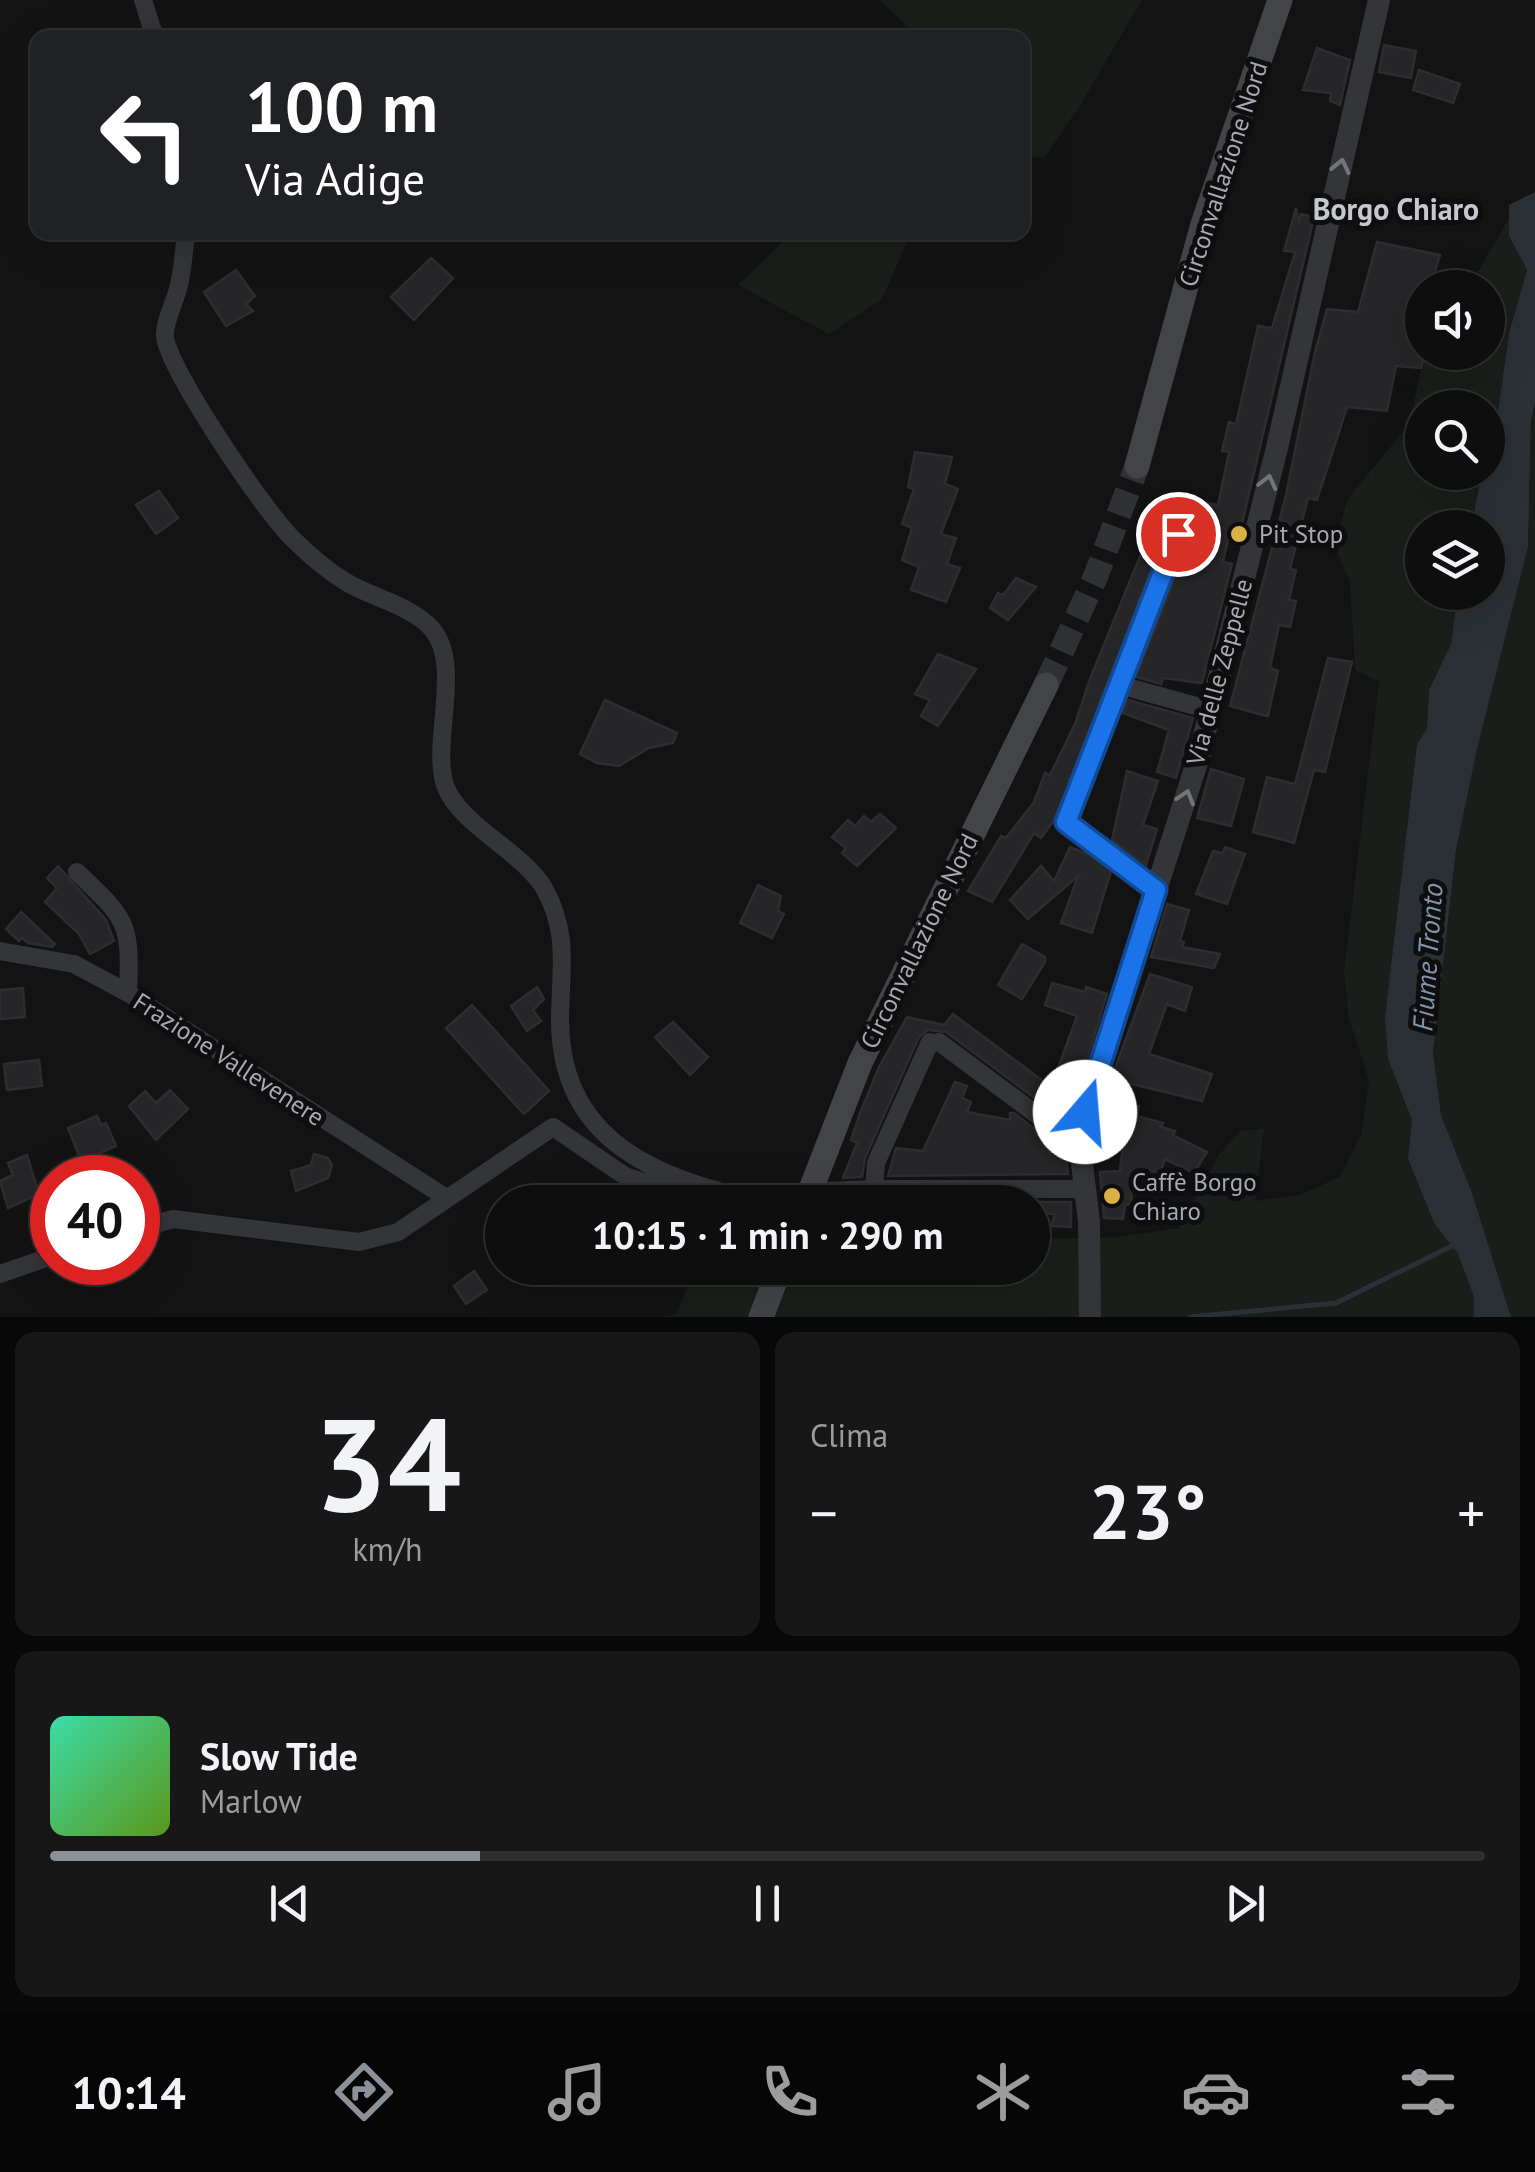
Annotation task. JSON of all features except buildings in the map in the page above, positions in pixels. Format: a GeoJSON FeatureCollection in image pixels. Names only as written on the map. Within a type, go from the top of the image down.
{"type":"FeatureCollection","features":[{"type":"Feature","properties":{"kind":"main road","name":"Circonvallazione Nord"},"geometry":{"type":"LineString","coordinates":[[1137,466],[1204,224],[1280,0]]}},
{"type":"Feature","properties":{"kind":"main road","name":"Circonvallazione Nord"},"geometry":{"type":"LineString","coordinates":[[813,1185],[860,1063],[1046,686]]}},
{"type":"Feature","properties":{"kind":"main road"},"geometry":{"type":"LineString","coordinates":[[760,1317],[773,1285]]}},
{"type":"Feature","properties":{"kind":"street"},"geometry":{"type":"LineString","coordinates":[[143,0],[152,30]]}},
{"type":"Feature","properties":{"kind":"street","name":"Via delle Zeppelle"},"geometry":{"type":"LineString","coordinates":[[1090,1317],[1089,1222],[1080,1147],[1085,1112],[1210,710],[1276,452],[1379,0]]}},
{"type":"Feature","properties":{"kind":"street"},"geometry":{"type":"LineString","coordinates":[[185,240],[179,285],[164,335],[188,392],[291,538],[346,582],[396,605],[433,630],[444,661],[447,695],[440,754],[446,788],[468,816],[543,886],[564,941],[560,1022],[563,1068],[587,1118],[641,1164],[696,1185]]}},
{"type":"Feature","properties":{"kind":"street"},"geometry":{"type":"LineString","coordinates":[[1156,890],[1066,822],[1178,534]]}},
{"type":"Feature","properties":{"kind":"street"},"geometry":{"type":"LineString","coordinates":[[1120,684],[1210,710]]}},
{"type":"Feature","properties":{"kind":"street"},"geometry":{"type":"LineString","coordinates":[[77,872],[119,912],[126,925],[128,993]]}},
{"type":"Feature","properties":{"kind":"street","name":"Frazione Vallevenere"},"geometry":{"type":"LineString","coordinates":[[0,952],[74,964],[128,993],[445,1197]]}},
{"type":"Feature","properties":{"kind":"street"},"geometry":{"type":"LineString","coordinates":[[874,1185],[876,1164],[935,1042],[1080,1147]]}},
{"type":"Feature","properties":{"kind":"street"},"geometry":{"type":"LineString","coordinates":[[160,1223],[204,1220],[359,1242],[398,1232],[554,1127],[625,1176],[653,1185]]}},
{"type":"Feature","properties":{"kind":"street"},"geometry":{"type":"LineString","coordinates":[[1050,1189],[1084,1189]]}},
{"type":"Feature","properties":{"kind":"street"},"geometry":{"type":"LineString","coordinates":[[0,1274],[30,1264]]}},
{"type":"Feature","properties":{"kind":"shaded area"},"geometry":{"type":"Polygon","coordinates":[[[880,0],[1142,0],[1044,158],[1030,156],[1030,30],[911,30],[880,0]]]}},
{"type":"Feature","properties":{"kind":"shaded area"},"geometry":{"type":"Polygon","coordinates":[[[1509,218],[1509,236],[1527,270],[1505,362],[1505,270],[1479,270],[1509,218]]]}},
{"type":"Feature","properties":{"kind":"shaded area"},"geometry":{"type":"Polygon","coordinates":[[[784,240],[908,240],[882,299],[829,334],[738,285],[784,240]]]}},
{"type":"Feature","properties":{"kind":"shaded area"},"geometry":{"type":"Polygon","coordinates":[[[1421,370],[1504,370],[1501,390],[1417,390],[1421,370]]]}},
{"type":"Feature","properties":{"kind":"shaded area"},"geometry":{"type":"Polygon","coordinates":[[[1535,401],[1535,1317],[1511,1317],[1472,1193],[1441,1115],[1433,1052],[1456,850],[1528,547],[1535,401]]]}},
{"type":"Feature","properties":{"kind":"shaded area"},"geometry":{"type":"Polygon","coordinates":[[[1405,429],[1405,490],[1479,490],[1474,510],[1405,510],[1405,610],[1456,610],[1451,644],[1429,690],[1427,728],[1417,744],[1385,1017],[1388,1059],[1412,1120],[1408,1160],[1434,1223],[1458,1254],[1474,1297],[1474,1317],[656,1317],[676,1315],[688,1285],[1050,1285],[1050,1239],[1120,1237],[1179,1228],[1218,1156],[1240,1131],[1264,1129],[1255,1201],[1299,1195],[1340,1177],[1361,1135],[1369,1080],[1349,1019],[1344,971],[1379,682],[1355,670],[1350,582],[1335,547],[1347,500],[1405,429]]]}},
{"type":"Feature","properties":{"kind":"water","name":"Fiume Tronto"},"geometry":{"type":"Polygon","coordinates":[[[1535,192],[1535,401],[1528,547],[1456,850],[1433,1052],[1441,1115],[1472,1193],[1511,1317],[1474,1317],[1474,1297],[1458,1254],[1434,1223],[1408,1159],[1412,1120],[1388,1059],[1385,1017],[1417,744],[1427,728],[1429,690],[1451,644],[1456,610],[1505,610],[1505,510],[1474,510],[1479,490],[1505,490],[1505,390],[1501,390],[1509,333],[1527,270],[1509,236],[1509,205],[1535,192]]]}},
{"type":"Feature","properties":{"kind":"waterway"},"geometry":{"type":"LineString","coordinates":[[1190,1317],[1336,1303],[1458,1243]]}},
{"type":"Feature","properties":{"kind":"tunnel"},"geometry":{"type":"LineString","coordinates":[[1046,685],[1095,578],[1137,466]]}},
{"type":"Feature","properties":{"kind":"place","name":"Pit Stop"},"geometry":{"type":"Point","coordinates":[1239,534]}},
{"type":"Feature","properties":{"kind":"place","name":"Caffè Borgo Chiaro"},"geometry":{"type":"Point","coordinates":[1112,1196]}},
{"type":"Feature","properties":{"kind":"district","name":"Borgo Chiaro"},"geometry":{"type":"Point","coordinates":[1396,208]}},
{"type":"Feature","properties":{"kind":"route"},"geometry":{"type":"LineString","coordinates":[[1085,1112],[1156,890],[1066,822],[1178,534]]}}]}
